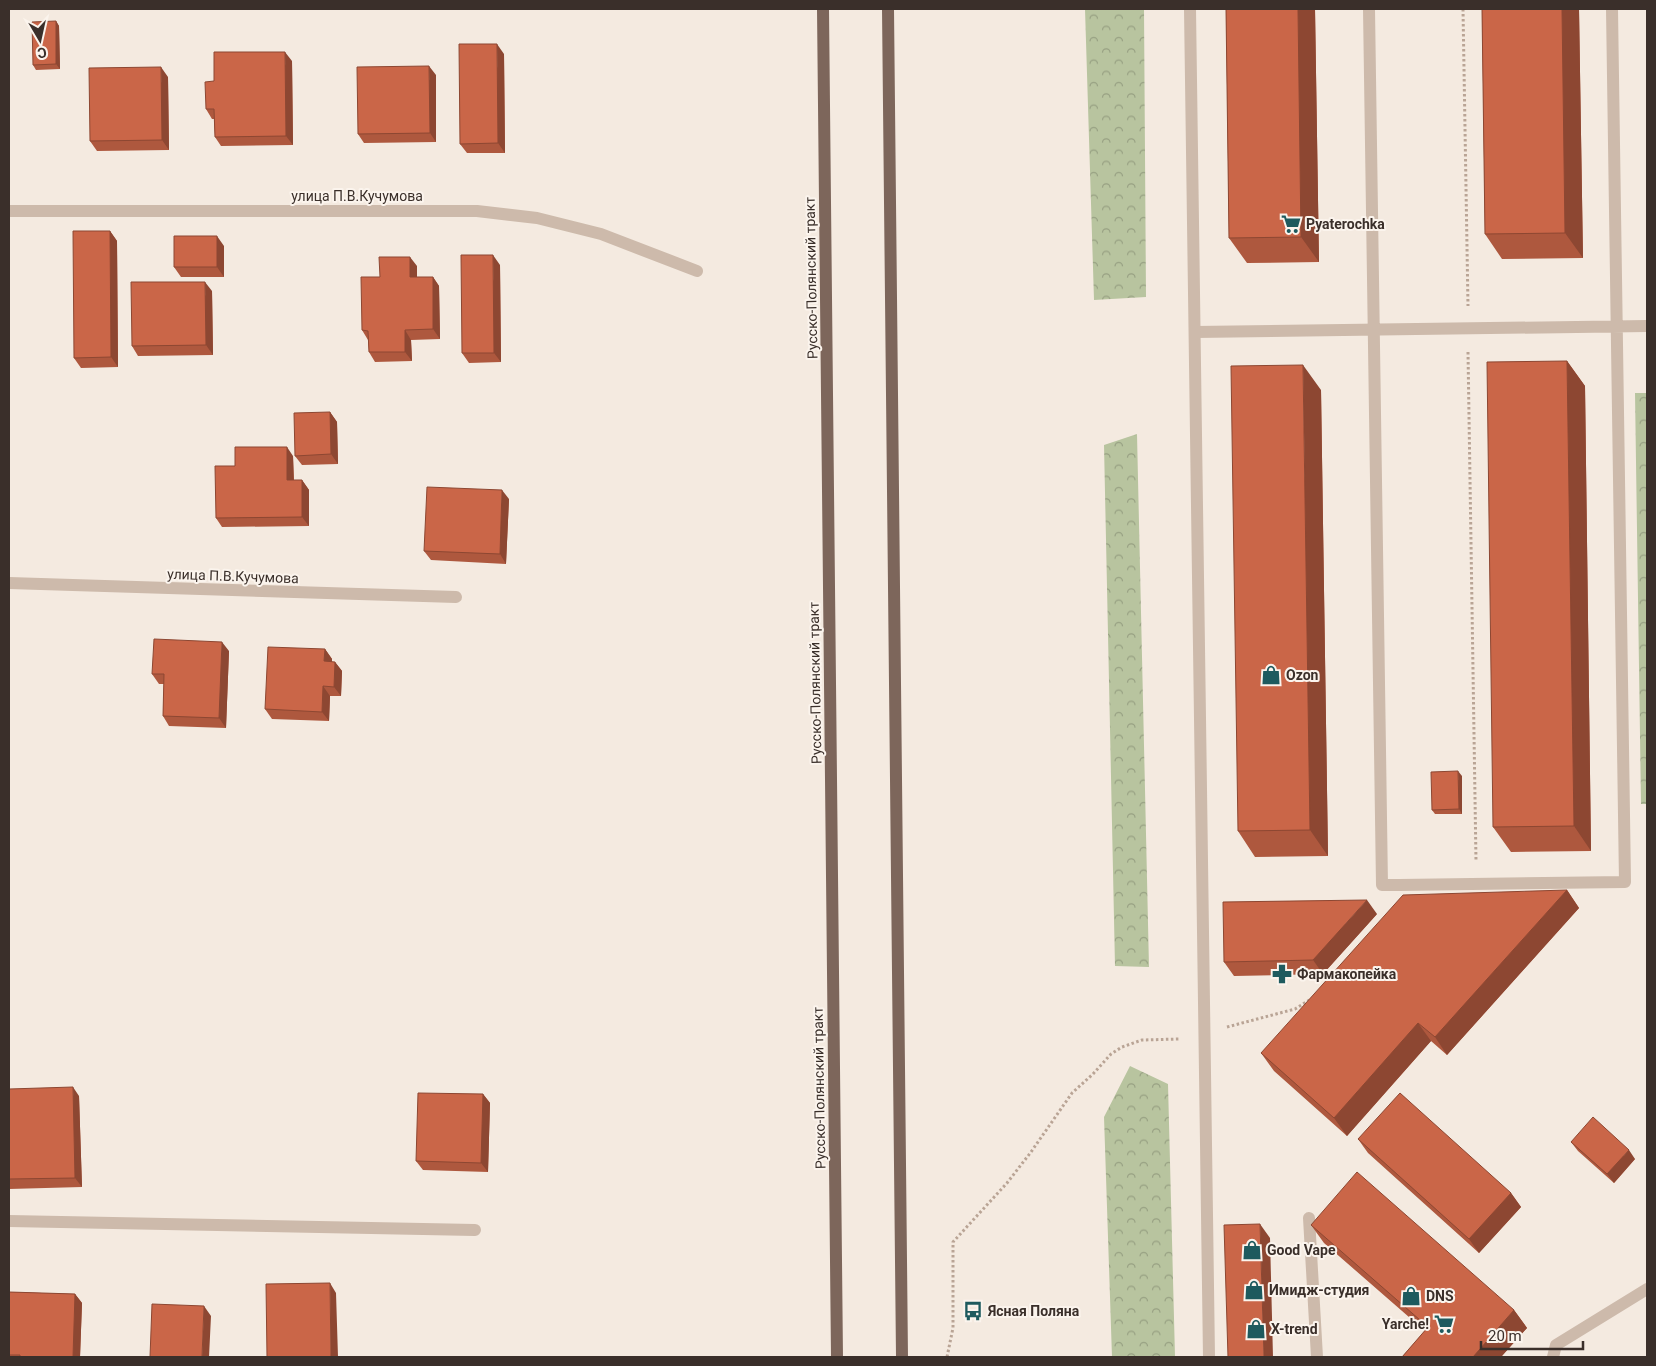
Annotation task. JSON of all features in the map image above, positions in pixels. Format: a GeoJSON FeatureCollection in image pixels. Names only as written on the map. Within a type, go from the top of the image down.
{"type":"FeatureCollection","features":[{"type":"Feature","properties":{"kind":"main road","name":"Русско-Полянский тракт"},"geometry":{"type":"LineString","coordinates":[[823,9],[837,1357]]}},
{"type":"Feature","properties":{"kind":"main road"},"geometry":{"type":"LineString","coordinates":[[888,9],[902,1357]]}},
{"type":"Feature","properties":{"kind":"street"},"geometry":{"type":"LineString","coordinates":[[1190,9],[1209,1357]]}},
{"type":"Feature","properties":{"kind":"street"},"geometry":{"type":"LineString","coordinates":[[1370,9],[1382,885],[1625,882],[1612,9]]}},
{"type":"Feature","properties":{"kind":"street","name":"улица П.В.Кучумова"},"geometry":{"type":"LineString","coordinates":[[9,211],[477,211],[537,218],[601,234],[697,271]]}},
{"type":"Feature","properties":{"kind":"street"},"geometry":{"type":"LineString","coordinates":[[1195,332],[1647,326]]}},
{"type":"Feature","properties":{"kind":"street","name":"улица П.В.Кучумова"},"geometry":{"type":"LineString","coordinates":[[9,583],[456,597]]}},
{"type":"Feature","properties":{"kind":"street"},"geometry":{"type":"LineString","coordinates":[[1309,1218],[1317,1357]]}},
{"type":"Feature","properties":{"kind":"street"},"geometry":{"type":"LineString","coordinates":[[9,1222],[475,1230]]}},
{"type":"Feature","properties":{"kind":"street"},"geometry":{"type":"LineString","coordinates":[[1553,1357],[1556,1345],[1647,1289]]}},
{"type":"Feature","properties":{"kind":"path"},"geometry":{"type":"LineString","coordinates":[[1463,9],[1476,884]]}},
{"type":"Feature","properties":{"kind":"path"},"geometry":{"type":"LineString","coordinates":[[946,1357],[953,1328],[953,1242],[1007,1183],[1072,1093],[1111,1054],[1122,1047],[1142,1040],[1176,1040],[1295,1009],[1318,994]]}},
{"type":"Feature","properties":{"kind":"green space"},"geometry":{"type":"Polygon","coordinates":[[[1085,9],[1144,9],[1146,297],[1094,300],[1085,9]]]}},
{"type":"Feature","properties":{"kind":"green space"},"geometry":{"type":"Polygon","coordinates":[[[1635,393],[1647,393],[1647,804],[1641,804],[1635,393]]]}},
{"type":"Feature","properties":{"kind":"green space"},"geometry":{"type":"Polygon","coordinates":[[[1137,434],[1149,967],[1115,966],[1104,445],[1137,434]]]}},
{"type":"Feature","properties":{"kind":"green space"},"geometry":{"type":"Polygon","coordinates":[[[1130,1066],[1168,1084],[1175,1357],[1112,1357],[1104,1117],[1130,1066]]]}},
{"type":"Feature","properties":{"kind":"building"},"geometry":{"type":"Polygon","coordinates":[[[1226,9],[1298,9],[1301,237],[1229,238],[1226,9]]]}},
{"type":"Feature","properties":{"kind":"building"},"geometry":{"type":"Polygon","coordinates":[[[1482,9],[1562,9],[1565,233],[1485,234],[1482,9]]]}},
{"type":"Feature","properties":{"kind":"building"},"geometry":{"type":"Polygon","coordinates":[[[56,21],[56,64],[33,65],[32,22],[56,21]]]}},
{"type":"Feature","properties":{"kind":"building"},"geometry":{"type":"Polygon","coordinates":[[[459,44],[497,44],[498,143],[460,144],[459,44]]]}},
{"type":"Feature","properties":{"kind":"building"},"geometry":{"type":"Polygon","coordinates":[[[214,52],[285,52],[286,136],[215,137],[214,109],[206,109],[205,82],[214,81],[214,52]]]}},
{"type":"Feature","properties":{"kind":"building"},"geometry":{"type":"Polygon","coordinates":[[[429,66],[430,133],[358,134],[357,67],[429,66]]]}},
{"type":"Feature","properties":{"kind":"building"},"geometry":{"type":"Polygon","coordinates":[[[161,67],[162,140],[90,141],[89,68],[161,67]]]}},
{"type":"Feature","properties":{"kind":"building"},"geometry":{"type":"Polygon","coordinates":[[[73,231],[110,231],[111,357],[74,358],[73,231]]]}},
{"type":"Feature","properties":{"kind":"building"},"geometry":{"type":"Polygon","coordinates":[[[174,236],[217,236],[217,267],[174,267],[174,236]]]}},
{"type":"Feature","properties":{"kind":"building"},"geometry":{"type":"Polygon","coordinates":[[[461,255],[493,255],[494,353],[462,353],[461,255]]]}},
{"type":"Feature","properties":{"kind":"building"},"geometry":{"type":"Polygon","coordinates":[[[379,257],[410,257],[410,277],[433,277],[433,329],[405,330],[405,352],[369,352],[368,331],[362,330],[361,277],[380,277],[379,257]]]}},
{"type":"Feature","properties":{"kind":"building"},"geometry":{"type":"Polygon","coordinates":[[[131,282],[205,282],[206,345],[132,346],[131,282]]]}},
{"type":"Feature","properties":{"kind":"building"},"geometry":{"type":"Polygon","coordinates":[[[1567,361],[1574,826],[1493,827],[1487,362],[1567,361]]]}},
{"type":"Feature","properties":{"kind":"building"},"geometry":{"type":"Polygon","coordinates":[[[1303,365],[1310,830],[1238,831],[1231,366],[1303,365]]]}},
{"type":"Feature","properties":{"kind":"building"},"geometry":{"type":"Polygon","coordinates":[[[330,412],[331,454],[295,456],[294,413],[330,412]]]}},
{"type":"Feature","properties":{"kind":"building"},"geometry":{"type":"Polygon","coordinates":[[[235,447],[287,447],[287,480],[302,480],[302,517],[216,518],[215,466],[235,466],[235,447]]]}},
{"type":"Feature","properties":{"kind":"building"},"geometry":{"type":"Polygon","coordinates":[[[427,487],[502,490],[500,554],[424,551],[427,487]]]}},
{"type":"Feature","properties":{"kind":"building"},"geometry":{"type":"Polygon","coordinates":[[[154,639],[222,642],[219,718],[163,716],[164,674],[152,674],[154,639]]]}},
{"type":"Feature","properties":{"kind":"building"},"geometry":{"type":"Polygon","coordinates":[[[268,647],[325,649],[324,661],[335,662],[334,687],[323,686],[322,712],[265,709],[268,647]]]}},
{"type":"Feature","properties":{"kind":"building"},"geometry":{"type":"Polygon","coordinates":[[[1458,771],[1459,809],[1432,810],[1431,772],[1458,771]]]}},
{"type":"Feature","properties":{"kind":"building"},"geometry":{"type":"Polygon","coordinates":[[[1567,890],[1435,1037],[1418,1023],[1334,1118],[1261,1053],[1403,895],[1567,890]]]}},
{"type":"Feature","properties":{"kind":"building"},"geometry":{"type":"Polygon","coordinates":[[[1367,900],[1313,960],[1224,962],[1223,902],[1367,900]]]}},
{"type":"Feature","properties":{"kind":"building"},"geometry":{"type":"Polygon","coordinates":[[[73,1087],[75,1178],[9,1179],[9,1089],[73,1087]]]}},
{"type":"Feature","properties":{"kind":"building"},"geometry":{"type":"Polygon","coordinates":[[[418,1093],[483,1094],[481,1163],[416,1161],[418,1093]]]}},
{"type":"Feature","properties":{"kind":"building"},"geometry":{"type":"Polygon","coordinates":[[[1400,1093],[1511,1193],[1469,1239],[1358,1139],[1400,1093]]]}},
{"type":"Feature","properties":{"kind":"building"},"geometry":{"type":"Polygon","coordinates":[[[1593,1117],[1629,1150],[1607,1174],[1571,1142],[1593,1117]]]}},
{"type":"Feature","properties":{"kind":"building"},"geometry":{"type":"Polygon","coordinates":[[[1357,1172],[1514,1310],[1473,1357],[1402,1357],[1428,1327],[1311,1225],[1357,1172]]]}},
{"type":"Feature","properties":{"kind":"building"},"geometry":{"type":"Polygon","coordinates":[[[1260,1224],[1264,1357],[1228,1357],[1224,1225],[1260,1224]]]}},
{"type":"Feature","properties":{"kind":"building"},"geometry":{"type":"Polygon","coordinates":[[[330,1283],[331,1357],[267,1357],[266,1284],[330,1283]]]}},
{"type":"Feature","properties":{"kind":"building"},"geometry":{"type":"Polygon","coordinates":[[[9,1292],[75,1294],[73,1357],[20,1357],[20,1355],[9,1355],[9,1292]]]}},
{"type":"Feature","properties":{"kind":"building"},"geometry":{"type":"Polygon","coordinates":[[[152,1304],[204,1306],[202,1357],[150,1357],[152,1304]]]}},
{"type":"Feature","properties":{"kind":"place","name":"Pyaterochka"},"geometry":{"type":"Point","coordinates":[1291,224]}},
{"type":"Feature","properties":{"kind":"place","name":"Ozon"},"geometry":{"type":"Point","coordinates":[1271,675]}},
{"type":"Feature","properties":{"kind":"place","name":"Фармакопейка"},"geometry":{"type":"Point","coordinates":[1282,974]}},
{"type":"Feature","properties":{"kind":"place","name":"Good Vape"},"geometry":{"type":"Point","coordinates":[1252,1250]}},
{"type":"Feature","properties":{"kind":"place","name":"Имидж-студия"},"geometry":{"type":"Point","coordinates":[1254,1290]}},
{"type":"Feature","properties":{"kind":"place","name":"DNS"},"geometry":{"type":"Point","coordinates":[1411,1296]}},
{"type":"Feature","properties":{"kind":"place","name":"Ясная Поляна"},"geometry":{"type":"Point","coordinates":[973,1311]}},
{"type":"Feature","properties":{"kind":"place","name":"Yarche!"},"geometry":{"type":"Point","coordinates":[1444,1324]}},
{"type":"Feature","properties":{"kind":"place","name":"X-trend"},"geometry":{"type":"Point","coordinates":[1256,1329]}}]}
